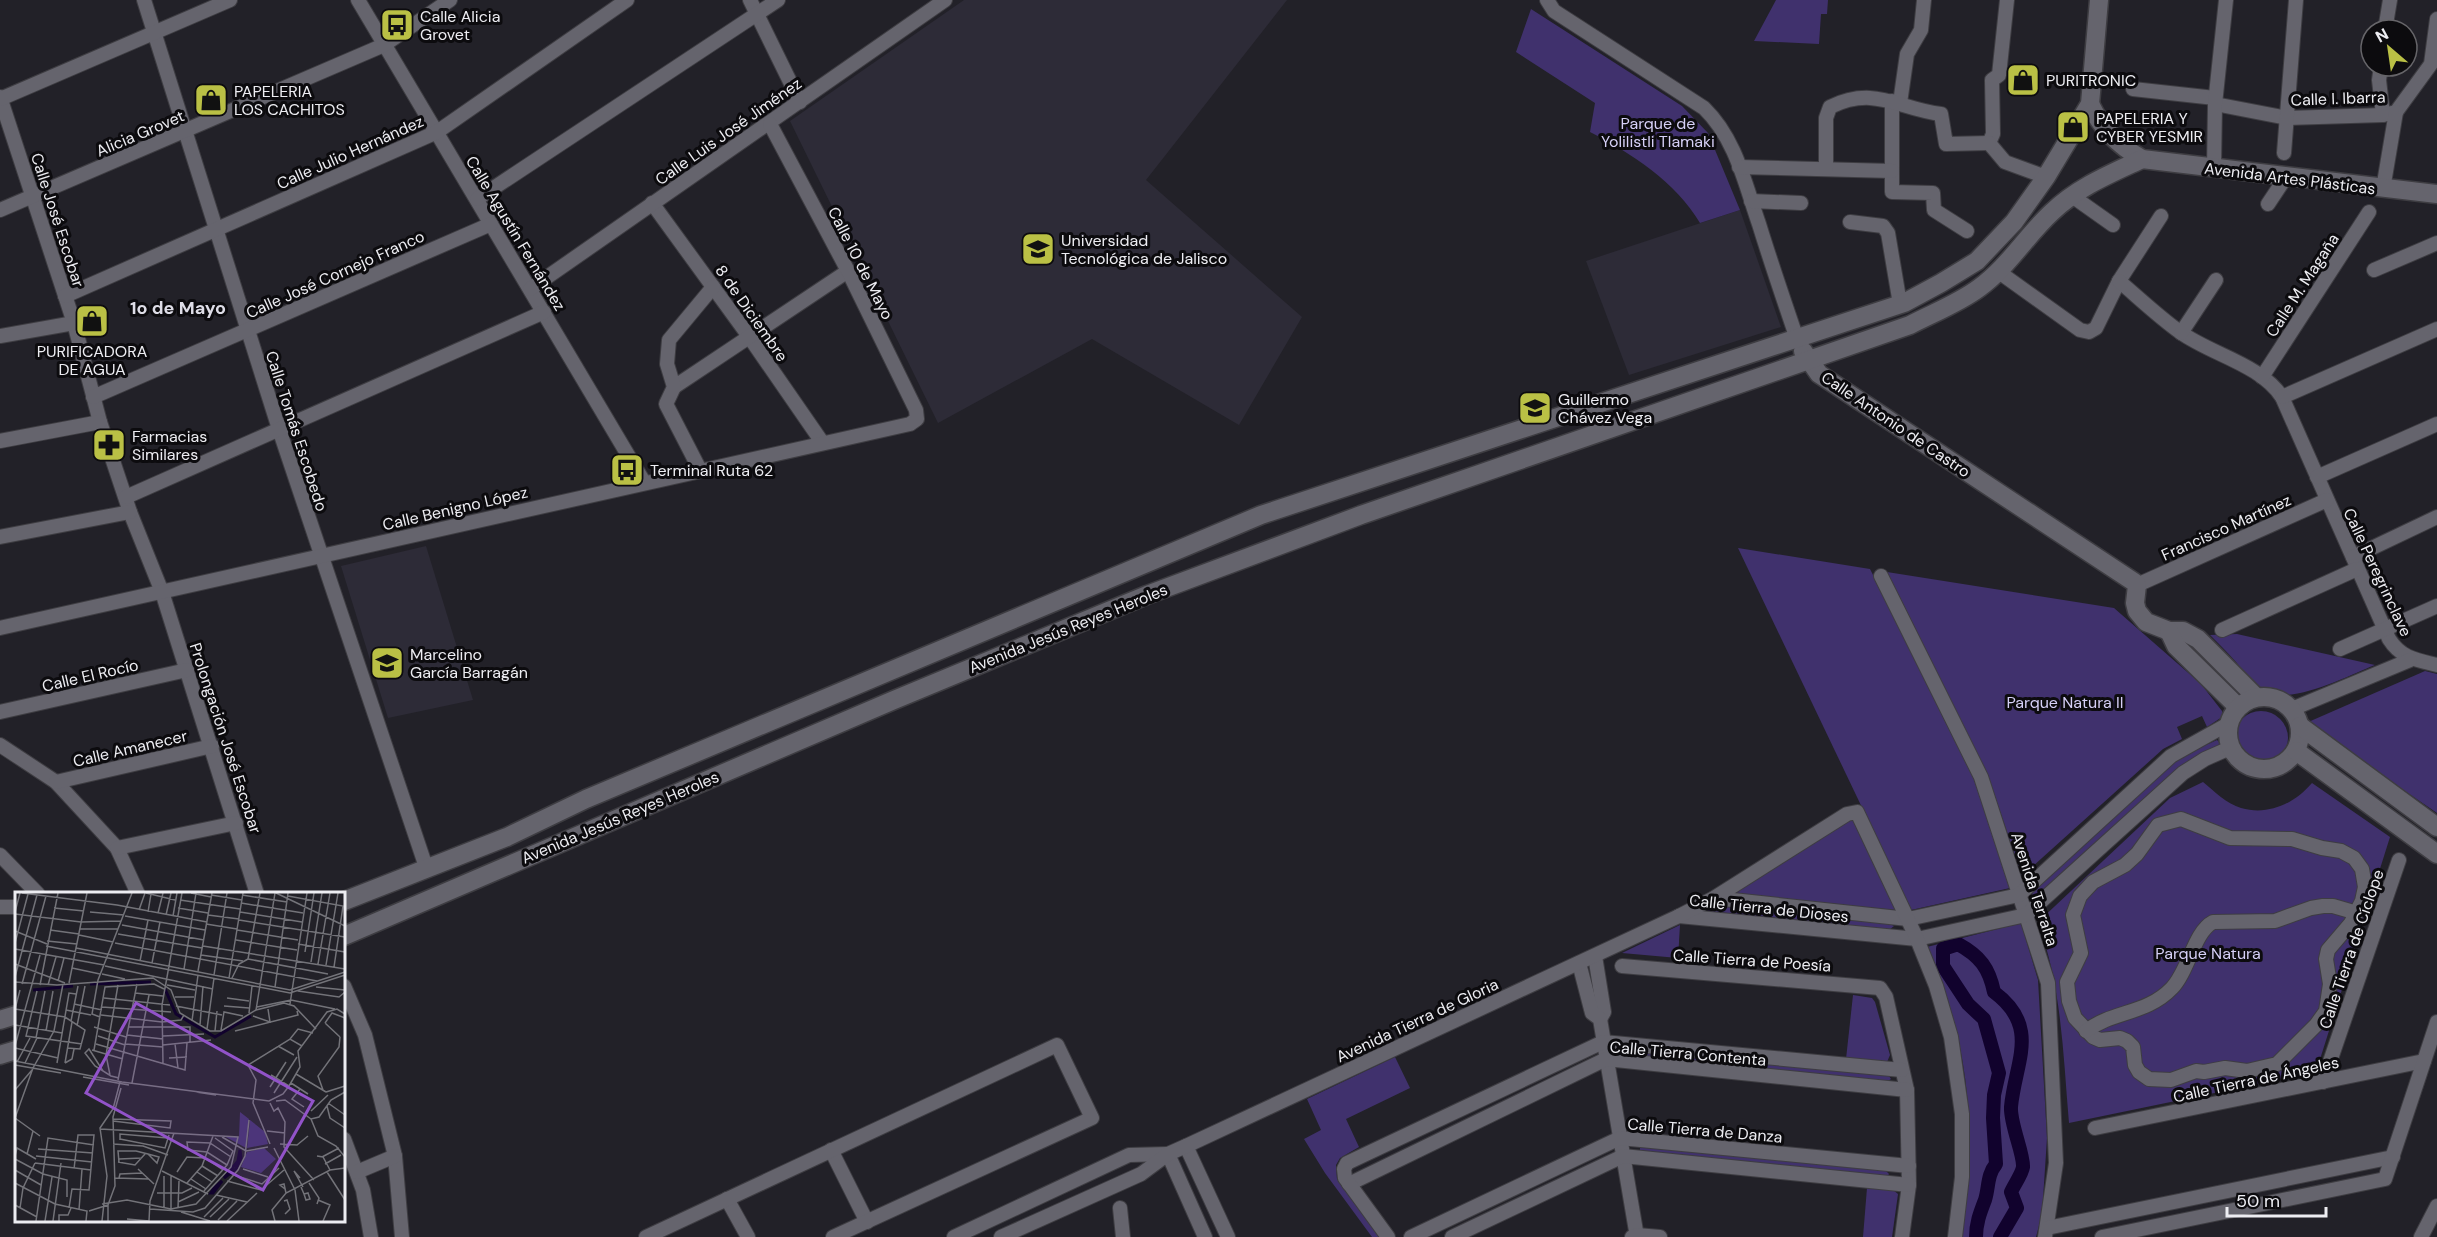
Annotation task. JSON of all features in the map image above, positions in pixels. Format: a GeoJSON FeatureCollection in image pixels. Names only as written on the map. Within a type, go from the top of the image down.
{"type":"FeatureCollection","features":[{"type":"Feature","properties":{"kind":"street","name":"Calle Tomás Escobedo"},"geometry":{"type":"LineString","coordinates":[[144,0],[247,331],[427,870]]}},
{"type":"Feature","properties":{"kind":"street"},"geometry":{"type":"LineString","coordinates":[[0,99],[230,0]]}},
{"type":"Feature","properties":{"kind":"street","name":"Calle Agustín Fernández"},"geometry":{"type":"LineString","coordinates":[[358,0],[644,482]]}},
{"type":"Feature","properties":{"kind":"street","name":"Alicia Grovet"},"geometry":{"type":"LineString","coordinates":[[0,210],[384,45],[450,0]]}},
{"type":"Feature","properties":{"kind":"street","name":"Calle Julio Hernández"},"geometry":{"type":"LineString","coordinates":[[65,296],[436,132],[627,0]]}},
{"type":"Feature","properties":{"kind":"street"},"geometry":{"type":"LineString","coordinates":[[750,0],[800,102]]}},
{"type":"Feature","properties":{"kind":"street"},"geometry":{"type":"LineString","coordinates":[[477,200],[778,0]]}},
{"type":"Feature","properties":{"kind":"street","name":"Calle Luis José Jiménez"},"geometry":{"type":"LineString","coordinates":[[530,289],[945,0]]}},
{"type":"Feature","properties":{"kind":"street"},"geometry":{"type":"LineString","coordinates":[[1924,0],[1921,30],[1907,54],[1896,102],[1892,192],[1933,193],[1934,210],[1979,238]]}},
{"type":"Feature","properties":{"kind":"street"},"geometry":{"type":"LineString","coordinates":[[1989,143],[1993,134],[1992,80],[1999,75],[2007,0]]}},
{"type":"Feature","properties":{"kind":"street"},"geometry":{"type":"LineString","coordinates":[[1979,238],[2014,222],[2046,177],[2090,104],[2099,0]]}},
{"type":"Feature","properties":{"kind":"street"},"geometry":{"type":"LineString","coordinates":[[2214,168],[2215,101],[2226,0]]}},
{"type":"Feature","properties":{"kind":"street"},"geometry":{"type":"LineString","coordinates":[[2284,153],[2296,0]]}},
{"type":"Feature","properties":{"kind":"street"},"geometry":{"type":"LineString","coordinates":[[2387,18],[2390,0]]}},
{"type":"Feature","properties":{"kind":"street","name":"Calle Antonio de Castro"},"geometry":{"type":"LineString","coordinates":[[1547,2],[1554,11],[1704,108],[1724,131],[1739,167],[1797,339],[1808,360],[1820,374],[2137,585]]}},
{"type":"Feature","properties":{"kind":"street","name":"Calle I. Ibarra"},"geometry":{"type":"LineString","coordinates":[[2133,89],[2215,101],[2287,118],[2389,113],[2431,64],[2437,20]]}},
{"type":"Feature","properties":{"kind":"street"},"geometry":{"type":"LineString","coordinates":[[2379,78],[2389,113],[2383,189]]}},
{"type":"Feature","properties":{"kind":"street"},"geometry":{"type":"LineString","coordinates":[[1822,168],[1830,107],[1845,100],[1872,97],[1896,102],[1923,112],[1941,114],[1946,144],[1989,143]]}},
{"type":"Feature","properties":{"kind":"street","name":"Calle José Escobar"},"geometry":{"type":"LineString","coordinates":[[0,99],[74,323],[100,422],[130,512],[162,592]]}},
{"type":"Feature","properties":{"kind":"street","name":"Avenida Artes Plásticas"},"geometry":{"type":"LineString","coordinates":[[2090,104],[2097,118],[2116,142],[2142,159],[2437,194]]}},
{"type":"Feature","properties":{"kind":"street","name":"Calle 10 de Mayo"},"geometry":{"type":"LineString","coordinates":[[770,124],[848,271],[916,410],[917,419]]}},
{"type":"Feature","properties":{"kind":"street"},"geometry":{"type":"LineString","coordinates":[[1989,143],[2005,162],[2046,177]]}},
{"type":"Feature","properties":{"kind":"street"},"geometry":{"type":"LineString","coordinates":[[1808,360],[1910,325],[1977,290],[1999,272],[2050,213],[2107,174],[2142,159]]}},
{"type":"Feature","properties":{"kind":"street"},"geometry":{"type":"LineString","coordinates":[[1739,167],[1892,171]]}},
{"type":"Feature","properties":{"kind":"street"},"geometry":{"type":"LineString","coordinates":[[2268,204],[2286,177]]}},
{"type":"Feature","properties":{"kind":"street"},"geometry":{"type":"LineString","coordinates":[[2072,196],[2113,225]]}},
{"type":"Feature","properties":{"kind":"street"},"geometry":{"type":"LineString","coordinates":[[1750,201],[1801,203]]}},
{"type":"Feature","properties":{"kind":"street","name":"8 de Diciembre"},"geometry":{"type":"LineString","coordinates":[[652,203],[822,442]]}},
{"type":"Feature","properties":{"kind":"street","name":"Calle M. Magaña"},"geometry":{"type":"LineString","coordinates":[[2262,377],[2369,212]]}},
{"type":"Feature","properties":{"kind":"street"},"geometry":{"type":"LineString","coordinates":[[1999,272],[2080,330],[2089,332],[2096,328],[2119,281],[2161,216]]}},
{"type":"Feature","properties":{"kind":"street"},"geometry":{"type":"LineString","coordinates":[[1850,222],[1883,226],[1888,233],[1900,304]]}},
{"type":"Feature","properties":{"kind":"street","name":"Calle José Cornejo Franco"},"geometry":{"type":"LineString","coordinates":[[93,396],[491,224]]}},
{"type":"Feature","properties":{"kind":"street"},"geometry":{"type":"LineString","coordinates":[[1797,339],[1900,304],[1941,283],[1977,261],[1979,238]]}},
{"type":"Feature","properties":{"kind":"street"},"geometry":{"type":"LineString","coordinates":[[2374,270],[2437,243]]}},
{"type":"Feature","properties":{"kind":"street"},"geometry":{"type":"LineString","coordinates":[[700,470],[666,404],[674,387],[748,335],[848,271]]}},
{"type":"Feature","properties":{"kind":"street"},"geometry":{"type":"LineString","coordinates":[[2181,333],[2216,280]]}},
{"type":"Feature","properties":{"kind":"street"},"geometry":{"type":"LineString","coordinates":[[2119,281],[2181,333],[2262,377],[2275,387],[2282,397],[2437,329]]}},
{"type":"Feature","properties":{"kind":"street"},"geometry":{"type":"LineString","coordinates":[[674,387],[667,364],[669,340],[713,287]]}},
{"type":"Feature","properties":{"kind":"street"},"geometry":{"type":"LineString","coordinates":[[126,496],[544,312]]}},
{"type":"Feature","properties":{"kind":"street"},"geometry":{"type":"LineString","coordinates":[[0,336],[74,323]]}},
{"type":"Feature","properties":{"kind":"street","name":"Avenida Jesús Reyes Heroles"},"geometry":{"type":"LineString","coordinates":[[345,901],[507,837],[585,799],[1261,515],[1797,339]]}},
{"type":"Feature","properties":{"kind":"street","name":"Avenida Jesús Reyes Heroles"},"geometry":{"type":"LineString","coordinates":[[345,936],[894,700],[1147,595],[1361,515],[1808,360]]}},
{"type":"Feature","properties":{"kind":"street","name":"Calle Peregrinclave"},"geometry":{"type":"LineString","coordinates":[[2282,397],[2384,629],[2395,649],[2410,660],[2437,665]]}},
{"type":"Feature","properties":{"kind":"street","name":"Calle Benigno López"},"geometry":{"type":"LineString","coordinates":[[0,628],[910,424],[917,419]]}},
{"type":"Feature","properties":{"kind":"street"},"geometry":{"type":"LineString","coordinates":[[0,441],[100,422]]}},
{"type":"Feature","properties":{"kind":"street"},"geometry":{"type":"LineString","coordinates":[[2317,477],[2437,424]]}},
{"type":"Feature","properties":{"kind":"street","name":"Francisco Martínez"},"geometry":{"type":"LineString","coordinates":[[2137,585],[2327,500]]}},
{"type":"Feature","properties":{"kind":"street"},"geometry":{"type":"LineString","coordinates":[[0,537],[130,512]]}},
{"type":"Feature","properties":{"kind":"street"},"geometry":{"type":"LineString","coordinates":[[2222,630],[2355,563],[2437,517]]}},
{"type":"Feature","properties":{"kind":"street"},"geometry":{"type":"LineString","coordinates":[[1138,566],[1147,595]]}},
{"type":"Feature","properties":{"kind":"street","name":"Avenida Terralta"},"geometry":{"type":"LineString","coordinates":[[1881,576],[1981,777],[2048,983],[2056,1163],[2046,1232]]}},
{"type":"Feature","properties":{"kind":"street"},"geometry":{"type":"LineString","coordinates":[[2137,585],[2135,603],[2137,611],[2146,622],[2169,631],[2183,630],[2198,639],[2256,697]]}},
{"type":"Feature","properties":{"kind":"street","name":"Prolongación José Escobar"},"geometry":{"type":"LineString","coordinates":[[162,592],[212,746],[256,892]]}},
{"type":"Feature","properties":{"kind":"street"},"geometry":{"type":"LineString","coordinates":[[2340,649],[2437,606]]}},
{"type":"Feature","properties":{"kind":"street"},"geometry":{"type":"LineString","coordinates":[[2169,631],[2176,646],[2238,707]]}},
{"type":"Feature","properties":{"kind":"street"},"geometry":{"type":"LineString","coordinates":[[2296,717],[2410,660]]}},
{"type":"Feature","properties":{"kind":"street","name":"Calle El Rocío"},"geometry":{"type":"LineString","coordinates":[[0,712],[187,670]]}},
{"type":"Feature","properties":{"kind":"street"},"geometry":{"type":"LineString","coordinates":[[2296,717],[2300,739],[2295,751],[2287,761],[2275,768],[2262,769],[2249,766],[2238,759],[2230,748],[2227,736],[2228,724],[2238,707],[2256,697],[2269,697],[2282,701],[2296,717],[2409,808],[2437,827]]}},
{"type":"Feature","properties":{"kind":"street"},"geometry":{"type":"LineString","coordinates":[[2019,895],[2171,756],[2228,724]]}},
{"type":"Feature","properties":{"kind":"street"},"geometry":{"type":"LineString","coordinates":[[0,745],[56,782],[117,848],[137,892]]}},
{"type":"Feature","properties":{"kind":"street","name":"Calle Amanecer"},"geometry":{"type":"LineString","coordinates":[[56,782],[212,746]]}},
{"type":"Feature","properties":{"kind":"street","name":"Calle Tierra de Dioses"},"geometry":{"type":"LineString","coordinates":[[1679,916],[1917,939],[2026,915],[2182,773],[2230,748]]}},
{"type":"Feature","properties":{"kind":"street"},"geometry":{"type":"LineString","coordinates":[[2295,751],[2437,854]]}},
{"type":"Feature","properties":{"kind":"street"},"geometry":{"type":"LineString","coordinates":[[2401,830],[2409,808]]}},
{"type":"Feature","properties":{"kind":"street"},"geometry":{"type":"LineString","coordinates":[[1714,898],[1847,814],[1857,812],[1917,939],[1936,986],[1951,1037],[1962,1114],[1962,1178],[1955,1237]]}},
{"type":"Feature","properties":{"kind":"street"},"geometry":{"type":"LineString","coordinates":[[2181,819],[2230,838],[2292,839],[2348,854],[2359,864],[2366,887],[2357,913],[2328,950],[2326,959],[2330,984],[2326,1011],[2277,1065],[2247,1071],[2225,1068],[2204,1072],[2196,1071],[2172,1080],[2162,1081],[2149,1078],[2139,1072],[2135,1065],[2133,1047],[2127,1041],[2120,1038],[2100,1040],[2086,1031],[2075,1018],[2069,1001],[2067,982],[2081,953],[2073,915],[2075,908],[2080,896],[2093,882],[2125,866],[2137,854],[2158,825],[2181,819]]}},
{"type":"Feature","properties":{"kind":"street"},"geometry":{"type":"LineString","coordinates":[[117,848],[236,823]]}},
{"type":"Feature","properties":{"kind":"street"},"geometry":{"type":"LineString","coordinates":[[0,855],[36,892]]}},
{"type":"Feature","properties":{"kind":"street","name":"Calle Tierra de Cíclope"},"geometry":{"type":"LineString","coordinates":[[2323,1082],[2399,860]]}},
{"type":"Feature","properties":{"kind":"street","name":"Calle Tierra de Dioses"},"geometry":{"type":"LineString","coordinates":[[1679,916],[1714,898],[1908,919],[2019,895]]}},
{"type":"Feature","properties":{"kind":"street"},"geometry":{"type":"LineString","coordinates":[[2086,1031],[2099,1021],[2134,1012],[2147,1006],[2171,989],[2188,966],[2202,932],[2213,922],[2275,921],[2323,906],[2333,906],[2357,913]]}},
{"type":"Feature","properties":{"kind":"street","name":"Avenida Tierra de Gloria"},"geometry":{"type":"LineString","coordinates":[[1001,1237],[1141,1174],[1168,1154],[1679,916]]}},
{"type":"Feature","properties":{"kind":"street"},"geometry":{"type":"LineString","coordinates":[[1595,956],[1604,1012],[1600,1019],[1603,1042],[1635,1236],[1660,1237]]}},
{"type":"Feature","properties":{"kind":"street"},"geometry":{"type":"LineString","coordinates":[[1579,963],[1592,1013],[1600,1019]]}},
{"type":"Feature","properties":{"kind":"street","name":"Calle Tierra de Poesía"},"geometry":{"type":"LineString","coordinates":[[1622,966],[1873,985],[1880,988],[1886,997],[1902,1070]]}},
{"type":"Feature","properties":{"kind":"street"},"geometry":{"type":"LineString","coordinates":[[345,988],[364,1035],[395,1156],[402,1237]]}},
{"type":"Feature","properties":{"kind":"street"},"geometry":{"type":"LineString","coordinates":[[0,1020],[15,1015]]}},
{"type":"Feature","properties":{"kind":"street"},"geometry":{"type":"LineString","coordinates":[[2102,1237],[2385,1179],[2437,1022]]}},
{"type":"Feature","properties":{"kind":"street","name":"Calle Tierra Contenta"},"geometry":{"type":"LineString","coordinates":[[1902,1070],[1603,1042],[1347,1163],[1344,1169],[1349,1184],[1606,1059],[1907,1090]]}},
{"type":"Feature","properties":{"kind":"street"},"geometry":{"type":"LineString","coordinates":[[646,1237],[1057,1045],[1092,1118],[833,1237]]}},
{"type":"Feature","properties":{"kind":"street"},"geometry":{"type":"LineString","coordinates":[[0,1055],[15,1050]]}},
{"type":"Feature","properties":{"kind":"street","name":"Calle Tierra de Ángeles"},"geometry":{"type":"LineString","coordinates":[[2095,1128],[2424,1061]]}},
{"type":"Feature","properties":{"kind":"street"},"geometry":{"type":"LineString","coordinates":[[1902,1070],[1907,1090],[1909,1185],[1902,1237]]}},
{"type":"Feature","properties":{"kind":"street","name":"Calle Tierra de Danza"},"geometry":{"type":"LineString","coordinates":[[1411,1237],[1620,1138],[1908,1166]]}},
{"type":"Feature","properties":{"kind":"street"},"geometry":{"type":"LineString","coordinates":[[345,1142],[363,1190],[370,1237]]}},
{"type":"Feature","properties":{"kind":"street"},"geometry":{"type":"LineString","coordinates":[[1186,1146],[1228,1237]]}},
{"type":"Feature","properties":{"kind":"street"},"geometry":{"type":"LineString","coordinates":[[831,1150],[867,1221]]}},
{"type":"Feature","properties":{"kind":"street"},"geometry":{"type":"LineString","coordinates":[[1168,1154],[1205,1237]]}},
{"type":"Feature","properties":{"kind":"street","name":"Avenida Tierra de Gloria"},"geometry":{"type":"LineString","coordinates":[[954,1237],[1129,1155],[1168,1154]]}},
{"type":"Feature","properties":{"kind":"street"},"geometry":{"type":"LineString","coordinates":[[357,1173],[395,1156]]}},
{"type":"Feature","properties":{"kind":"street","name":"Calle Tierra de Danza"},"geometry":{"type":"LineString","coordinates":[[1452,1237],[1623,1156],[1909,1185]]}},
{"type":"Feature","properties":{"kind":"street"},"geometry":{"type":"LineString","coordinates":[[2046,1232],[2393,1156]]}},
{"type":"Feature","properties":{"kind":"street"},"geometry":{"type":"LineString","coordinates":[[1349,1184],[1388,1237]]}},
{"type":"Feature","properties":{"kind":"street"},"geometry":{"type":"LineString","coordinates":[[727,1199],[748,1237]]}},
{"type":"Feature","properties":{"kind":"street"},"geometry":{"type":"LineString","coordinates":[[2421,1237],[2437,1206]]}},
{"type":"Feature","properties":{"kind":"street"},"geometry":{"type":"LineString","coordinates":[[1120,1208],[1123,1237]]}},
{"type":"Feature","properties":{"kind":"shaded area","name":"Universidad Tecnológica de Jalisco"},"geometry":{"type":"Polygon","coordinates":[[[964,0],[1287,0],[1146,180],[1302,317],[1239,425],[1092,339],[938,423],[790,121],[964,0]]]}},
{"type":"Feature","properties":{"kind":"shaded area"},"geometry":{"type":"Polygon","coordinates":[[[1740,210],[1781,327],[1629,375],[1586,261],[1740,210]]]}},
{"type":"Feature","properties":{"kind":"shaded area"},"geometry":{"type":"Polygon","coordinates":[[[426,546],[473,700],[388,718],[341,566],[426,546]]]}},
{"type":"Feature","properties":{"kind":"green space"},"geometry":{"type":"Polygon","coordinates":[[[1776,0],[1828,0],[1827,14],[1821,14],[1819,44],[1754,41],[1776,0]]]}},
{"type":"Feature","properties":{"kind":"green space","name":"Parque de Yolilistli Tlamaki"},"geometry":{"type":"Polygon","coordinates":[[[1531,9],[1682,106],[1708,133],[1740,210],[1700,223],[1678,194],[1651,170],[1621,149],[1590,132],[1595,103],[1516,52],[1531,9]]]}},
{"type":"Feature","properties":{"kind":"green space"},"geometry":{"type":"Polygon","coordinates":[[[1738,548],[1870,569],[1975,780],[2010,888],[1911,910],[1738,548]]]}},
{"type":"Feature","properties":{"kind":"green space","name":"Parque Natura II"},"geometry":{"type":"Polygon","coordinates":[[[1887,572],[2114,608],[2201,684],[2222,711],[2222,717],[2207,727],[2202,716],[2177,727],[2182,739],[2163,749],[2022,876],[1988,776],[1887,572]]]}},
{"type":"Feature","properties":{"kind":"green space"},"geometry":{"type":"Polygon","coordinates":[[[2237,634],[2375,665],[2316,689],[2282,695],[2268,694],[2253,685],[2236,662],[2210,635],[2237,634]]]}},
{"type":"Feature","properties":{"kind":"green space"},"geometry":{"type":"Polygon","coordinates":[[[2425,671],[2437,674],[2437,813],[2306,723],[2425,671]]]}},
{"type":"Feature","properties":{"kind":"green space"},"geometry":{"type":"Polygon","coordinates":[[[2256,711],[2266,711],[2276,715],[2284,723],[2288,738],[2284,753],[2276,761],[2266,765],[2256,765],[2246,761],[2238,753],[2234,743],[2234,733],[2238,723],[2246,715],[2256,711]]]}},
{"type":"Feature","properties":{"kind":"green space"},"geometry":{"type":"Polygon","coordinates":[[[2217,740],[2221,744],[2180,766],[2038,895],[2032,895],[2033,890],[2176,761],[2217,740]]]}},
{"type":"Feature","properties":{"kind":"green space","name":"Parque Natura"},"geometry":{"type":"Polygon","coordinates":[[[2203,782],[2231,804],[2251,810],[2281,806],[2298,796],[2312,783],[2390,837],[2316,1072],[2069,1123],[2057,996],[2038,922],[2170,798],[2203,782]]]}},
{"type":"Feature","properties":{"kind":"green space"},"geometry":{"type":"Polygon","coordinates":[[[1855,816],[1896,910],[1732,894],[1855,816]]]}},
{"type":"Feature","properties":{"kind":"green space"},"geometry":{"type":"Polygon","coordinates":[[[1705,906],[1888,923],[1894,926],[1889,930],[1708,911],[1705,906]]]}},
{"type":"Feature","properties":{"kind":"green space"},"geometry":{"type":"Polygon","coordinates":[[[2021,923],[2038,980],[2047,1138],[2042,1214],[2036,1237],[1961,1237],[1968,1180],[1967,1093],[1950,1008],[1927,947],[2021,923]]]}},
{"type":"Feature","properties":{"kind":"green space"},"geometry":{"type":"Polygon","coordinates":[[[1680,925],[1678,958],[1622,953],[1680,925]]]}},
{"type":"Feature","properties":{"kind":"green space"},"geometry":{"type":"Polygon","coordinates":[[[1853,995],[1872,998],[1875,1002],[1890,1055],[1887,1062],[1846,1059],[1853,995]]]}},
{"type":"Feature","properties":{"kind":"green space"},"geometry":{"type":"Polygon","coordinates":[[[1628,1049],[1889,1076],[1891,1079],[1888,1081],[1627,1055],[1625,1051],[1628,1049]]]}},
{"type":"Feature","properties":{"kind":"green space"},"geometry":{"type":"Polygon","coordinates":[[[1395,1057],[1410,1088],[1346,1119],[1359,1147],[1340,1158],[1336,1165],[1337,1179],[1379,1237],[1372,1237],[1325,1173],[1304,1139],[1321,1130],[1307,1099],[1395,1057]]]}},
{"type":"Feature","properties":{"kind":"green space"},"geometry":{"type":"Polygon","coordinates":[[[1644,1146],[1886,1171],[1889,1174],[1887,1177],[1640,1151],[1640,1148],[1644,1146]]]}},
{"type":"Feature","properties":{"kind":"green space"},"geometry":{"type":"Polygon","coordinates":[[[1867,1188],[1893,1190],[1898,1194],[1892,1237],[1863,1237],[1867,1188]]]}},
{"type":"Feature","properties":{"kind":"waterway"},"geometry":{"type":"LineString","coordinates":[[1976,1237],[1990,1177],[1996,1164],[1993,1118],[1994,1095],[1999,1073],[1984,1019],[1968,1004],[1943,966],[1943,949],[1958,944],[1978,958],[1986,969],[1994,992],[2008,1005],[2017,1018],[2021,1032],[2022,1046],[2011,1114],[2023,1167],[2011,1192],[2017,1208],[2000,1237]]}},
{"type":"Feature","properties":{"kind":"place","name":"Calle Alicia Grovet"},"geometry":{"type":"Point","coordinates":[397,25]}},
{"type":"Feature","properties":{"kind":"place","name":"PURITRONIC"},"geometry":{"type":"Point","coordinates":[2023,80]}},
{"type":"Feature","properties":{"kind":"place","name":"PAPELERIA LOS CACHITOS"},"geometry":{"type":"Point","coordinates":[211,100]}},
{"type":"Feature","properties":{"kind":"place","name":"PAPELERIA Y CYBER YESMIR"},"geometry":{"type":"Point","coordinates":[2073,127]}},
{"type":"Feature","properties":{"kind":"place","name":"Universidad Tecnológica de Jalisco"},"geometry":{"type":"Point","coordinates":[1038,249]}},
{"type":"Feature","properties":{"kind":"place","name":"PURIFICADORA DE AGUA"},"geometry":{"type":"Point","coordinates":[92,321]}},
{"type":"Feature","properties":{"kind":"place","name":"Guillermo Chávez Vega"},"geometry":{"type":"Point","coordinates":[1535,408]}},
{"type":"Feature","properties":{"kind":"place","name":"Farmacias Similares"},"geometry":{"type":"Point","coordinates":[109,445]}},
{"type":"Feature","properties":{"kind":"place","name":"Terminal Ruta 62"},"geometry":{"type":"Point","coordinates":[627,470]}},
{"type":"Feature","properties":{"kind":"place","name":"Marcelino García Barragán"},"geometry":{"type":"Point","coordinates":[387,663]}},
{"type":"Feature","properties":{"kind":"district","name":"1o de Mayo"},"geometry":{"type":"Point","coordinates":[178,308]}}]}
